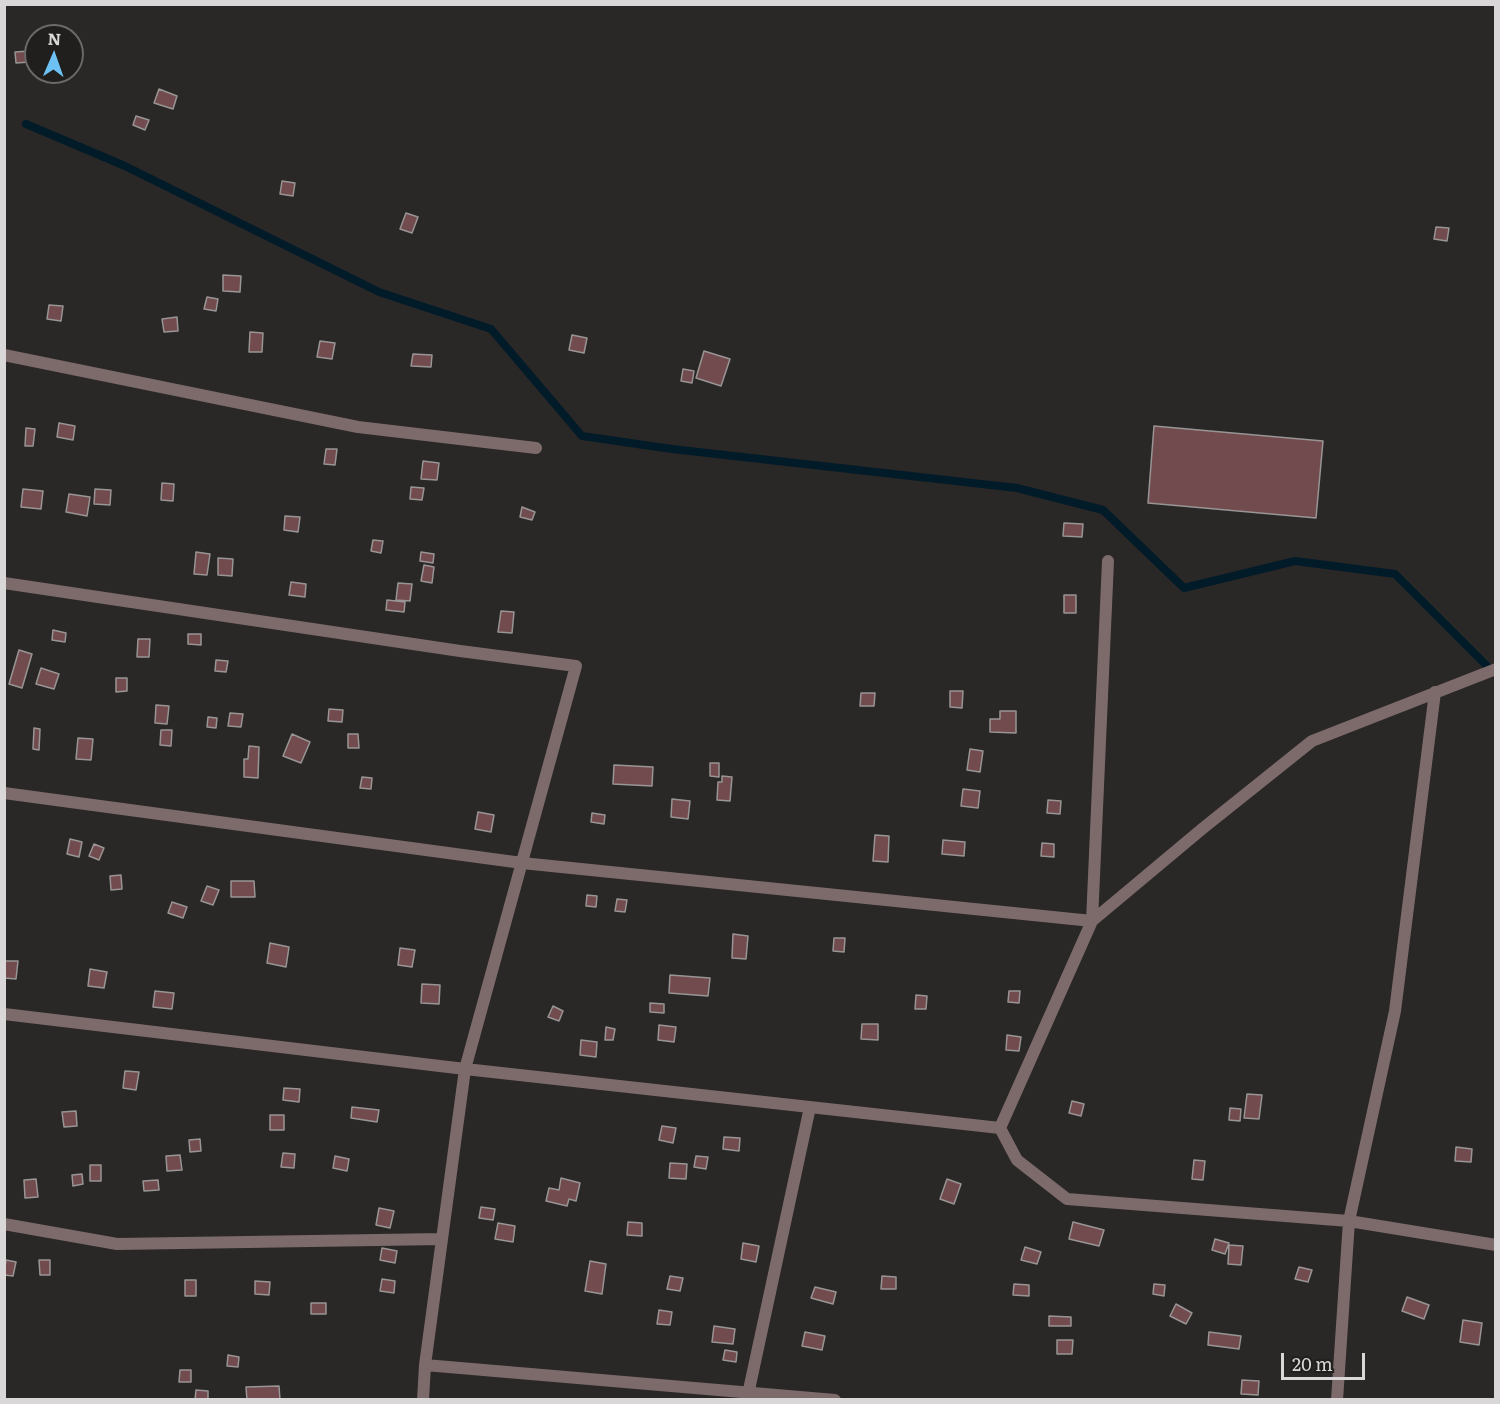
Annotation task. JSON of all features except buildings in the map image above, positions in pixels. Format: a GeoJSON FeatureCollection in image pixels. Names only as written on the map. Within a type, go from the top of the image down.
{"type":"FeatureCollection","features":[{"type":"Feature","properties":{"kind":"street"},"geometry":{"type":"LineString","coordinates":[[4,355],[358,427],[536,448]]}},
{"type":"Feature","properties":{"kind":"street"},"geometry":{"type":"LineString","coordinates":[[1000,1128],[1092,921],[1108,561]]}},
{"type":"Feature","properties":{"kind":"street"},"geometry":{"type":"LineString","coordinates":[[4,582],[576,666],[465,1068],[425,1365],[423,1400]]}},
{"type":"Feature","properties":{"kind":"street"},"geometry":{"type":"LineString","coordinates":[[4,793],[522,863],[1092,921],[1312,741],[1496,669]]}},
{"type":"Feature","properties":{"kind":"street"},"geometry":{"type":"LineString","coordinates":[[1337,1400],[1349,1221],[1395,1011],[1435,692]]}},
{"type":"Feature","properties":{"kind":"street"},"geometry":{"type":"LineString","coordinates":[[4,1014],[1000,1128]]}},
{"type":"Feature","properties":{"kind":"street"},"geometry":{"type":"LineString","coordinates":[[748,1396],[810,1107]]}},
{"type":"Feature","properties":{"kind":"street"},"geometry":{"type":"LineString","coordinates":[[1000,1128],[1017,1160],[1067,1199],[1349,1221],[1496,1245]]}},
{"type":"Feature","properties":{"kind":"street"},"geometry":{"type":"LineString","coordinates":[[4,1224],[117,1244],[442,1239]]}},
{"type":"Feature","properties":{"kind":"street"},"geometry":{"type":"LineString","coordinates":[[425,1365],[748,1396],[835,1400]]}},
{"type":"Feature","properties":{"kind":"waterway"},"geometry":{"type":"LineString","coordinates":[[26,124],[125,166],[379,292],[491,329],[582,436],[672,449],[1017,488],[1103,510],[1184,588],[1295,561],[1395,574],[1490,669],[1495,670]]}}]}
